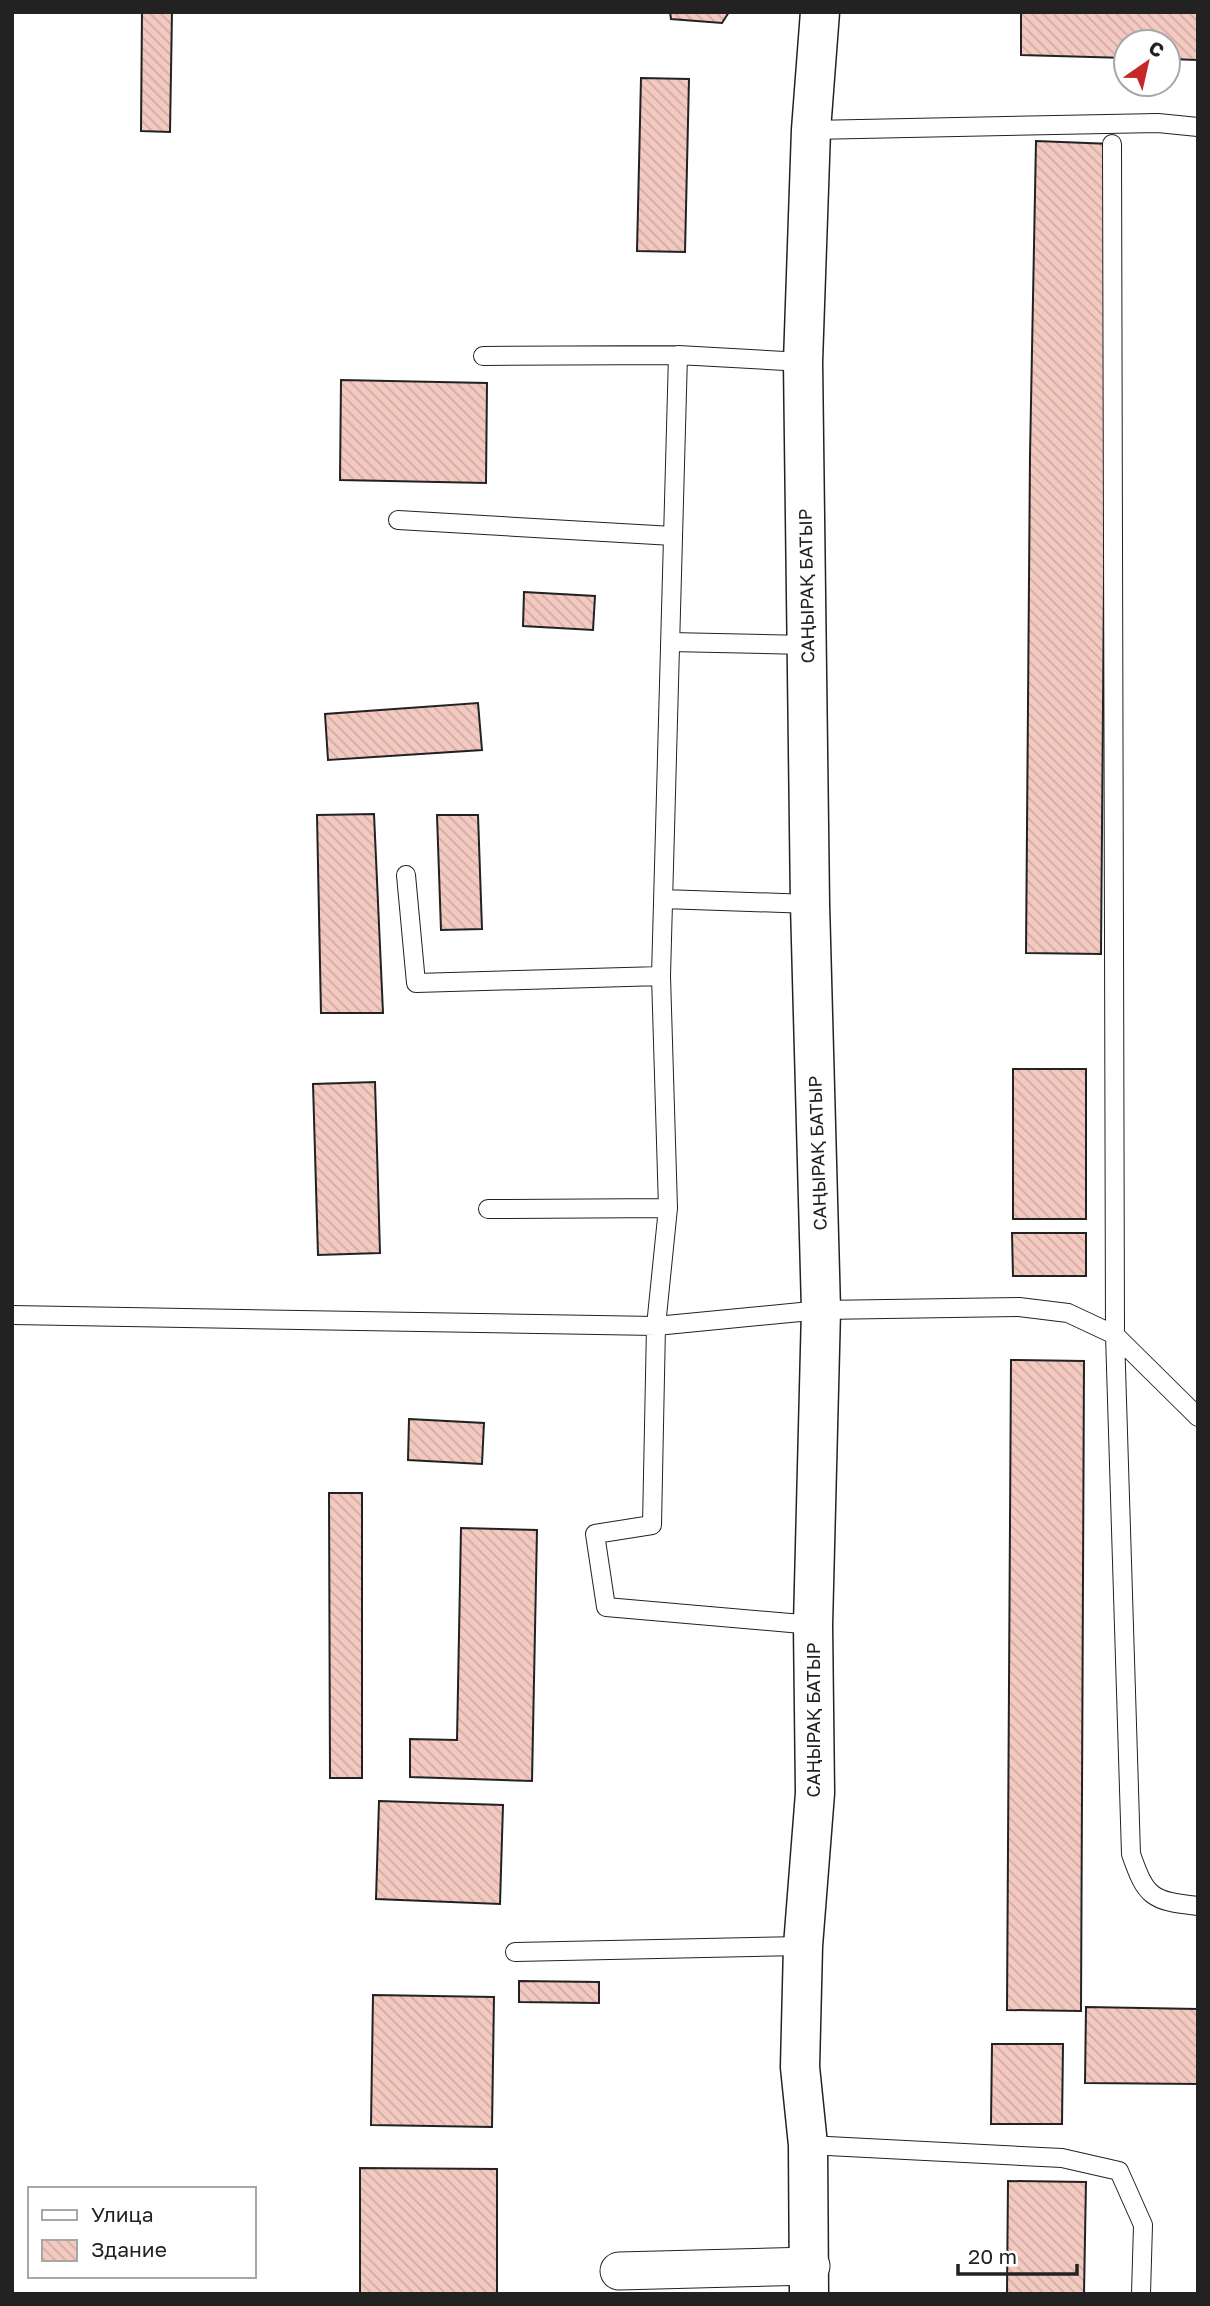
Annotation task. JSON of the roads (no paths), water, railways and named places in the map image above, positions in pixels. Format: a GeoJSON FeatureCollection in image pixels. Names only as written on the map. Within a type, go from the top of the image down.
{"type":"FeatureCollection","features":[{"type":"Feature","properties":{"kind":"street","name":"САҢЫРАҚ БАТЫР"},"geometry":{"type":"LineString","coordinates":[[810,2280],[808,2145],[800,2067],[803,1946],[815,1793],[813,1625],[821,1310],[810,904],[803,362],[811,130],[820,12]]}},
{"type":"Feature","properties":{"kind":"street"},"geometry":{"type":"LineString","coordinates":[[619,2271],[810,2280]]}},
{"type":"Feature","properties":{"kind":"lane"},"geometry":{"type":"LineString","coordinates":[[811,130],[1157,123],[1198,127]]}},
{"type":"Feature","properties":{"kind":"lane"},"geometry":{"type":"LineString","coordinates":[[1112,144],[1115,1335],[1130,1854],[1143,1888],[1167,1903],[1198,1906]]}},
{"type":"Feature","properties":{"kind":"lane"},"geometry":{"type":"LineString","coordinates":[[483,356],[678,355],[803,362]]}},
{"type":"Feature","properties":{"kind":"lane"},"geometry":{"type":"LineString","coordinates":[[678,355],[661,976],[668,1208],[656,1326],[652,1525],[595,1534],[606,1607],[813,1625]]}},
{"type":"Feature","properties":{"kind":"lane"},"geometry":{"type":"LineString","coordinates":[[398,520],[673,536]]}},
{"type":"Feature","properties":{"kind":"lane"},"geometry":{"type":"LineString","coordinates":[[670,642],[807,645]]}},
{"type":"Feature","properties":{"kind":"lane"},"geometry":{"type":"LineString","coordinates":[[406,875],[416,983],[661,976]]}},
{"type":"Feature","properties":{"kind":"lane"},"geometry":{"type":"LineString","coordinates":[[663,900],[810,904]]}},
{"type":"Feature","properties":{"kind":"lane"},"geometry":{"type":"LineString","coordinates":[[488,1209],[668,1208]]}},
{"type":"Feature","properties":{"kind":"lane"},"geometry":{"type":"LineString","coordinates":[[12,1315],[656,1326],[821,1310],[1019,1307],[1068,1313],[1115,1335],[1198,1417]]}},
{"type":"Feature","properties":{"kind":"lane"},"geometry":{"type":"LineString","coordinates":[[515,1952],[803,1946]]}},
{"type":"Feature","properties":{"kind":"lane"},"geometry":{"type":"LineString","coordinates":[[808,2145],[1062,2158],[1119,2171],[1143,2225],[1141,2294]]}}]}
